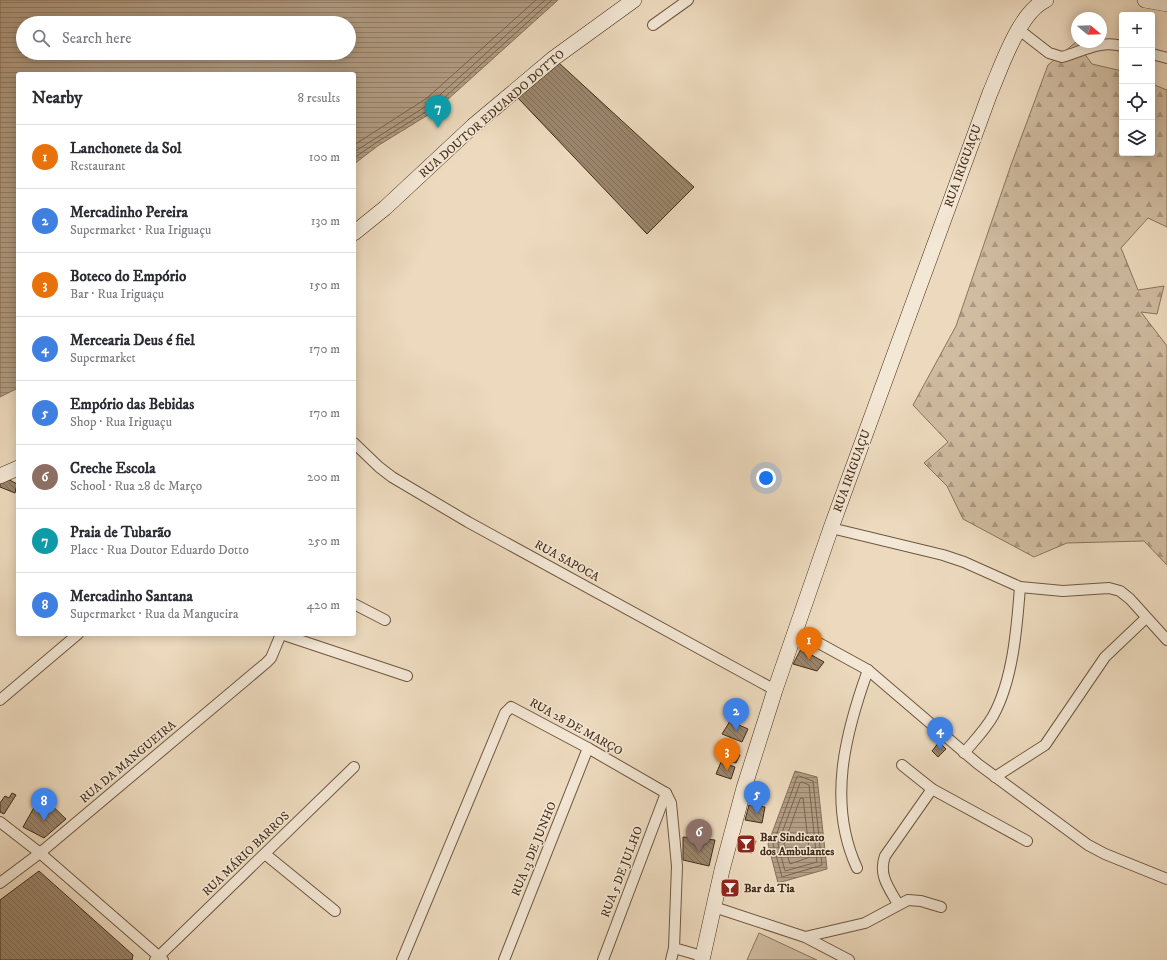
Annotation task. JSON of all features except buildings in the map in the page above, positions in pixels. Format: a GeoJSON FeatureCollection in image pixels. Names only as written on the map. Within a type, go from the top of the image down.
{"type":"FeatureCollection","features":[{"type":"Feature","properties":{"kind":"main road","name":"RUA DOUTOR EDUARDO DOTTO"},"geometry":{"type":"LineString","coordinates":[[356,231],[385,208],[473,126],[554,58],[634,0]]}},
{"type":"Feature","properties":{"kind":"main road","name":"RUA IRIGUAÇU"},"geometry":{"type":"LineString","coordinates":[[702,958],[744,788],[795,630],[831,528],[990,93],[1018,29],[1029,14],[1046,0]]}},
{"type":"Feature","properties":{"kind":"main road"},"geometry":{"type":"LineString","coordinates":[[1145,0],[1167,4]]}},
{"type":"Feature","properties":{"kind":"main road"},"geometry":{"type":"LineString","coordinates":[[0,476],[16,469]]}},
{"type":"Feature","properties":{"kind":"street"},"geometry":{"type":"LineString","coordinates":[[654,25],[688,0]]}},
{"type":"Feature","properties":{"kind":"street"},"geometry":{"type":"LineString","coordinates":[[1018,29],[1049,53],[1062,57],[1089,46],[1115,44],[1119,45]]}},
{"type":"Feature","properties":{"kind":"street"},"geometry":{"type":"LineString","coordinates":[[1155,55],[1167,58]]}},
{"type":"Feature","properties":{"kind":"street","name":"RUA SAPOCA"},"geometry":{"type":"LineString","coordinates":[[356,445],[392,477],[468,522],[775,690]]}},
{"type":"Feature","properties":{"kind":"street"},"geometry":{"type":"LineString","coordinates":[[831,528],[943,555],[964,562],[1020,587],[1063,591],[1109,588],[1120,591],[1130,599],[1167,640]]}},
{"type":"Feature","properties":{"kind":"street"},"geometry":{"type":"LineString","coordinates":[[964,753],[980,735],[993,715],[1006,681],[1013,654],[1020,587]]}},
{"type":"Feature","properties":{"kind":"street"},"geometry":{"type":"LineString","coordinates":[[356,605],[385,620]]}},
{"type":"Feature","properties":{"kind":"street"},"geometry":{"type":"LineString","coordinates":[[995,777],[1045,745],[1105,657],[1146,618]]}},
{"type":"Feature","properties":{"kind":"street"},"geometry":{"type":"LineString","coordinates":[[795,630],[868,670],[964,753],[1088,845],[1105,854],[1167,879]]}},
{"type":"Feature","properties":{"kind":"street"},"geometry":{"type":"LineString","coordinates":[[0,700],[76,636]]}},
{"type":"Feature","properties":{"kind":"street","name":"RUA DA MANGUEIRA"},"geometry":{"type":"LineString","coordinates":[[0,883],[40,853],[271,658],[280,636]]}},
{"type":"Feature","properties":{"kind":"street"},"geometry":{"type":"LineString","coordinates":[[287,636],[407,676]]}},
{"type":"Feature","properties":{"kind":"street"},"geometry":{"type":"LineString","coordinates":[[857,868],[848,849],[845,837],[842,770],[851,716],[868,670]]}},
{"type":"Feature","properties":{"kind":"street","name":"RUA 28 DE MARÇO"},"geometry":{"type":"LineString","coordinates":[[402,960],[508,708],[514,707],[666,793]]}},
{"type":"Feature","properties":{"kind":"street","name":"RUA 13 DE JUNHO"},"geometry":{"type":"LineString","coordinates":[[504,960],[588,748]]}},
{"type":"Feature","properties":{"kind":"street"},"geometry":{"type":"LineString","coordinates":[[902,765],[932,789],[1027,840]]}},
{"type":"Feature","properties":{"kind":"street","name":"RUA MÁRIO BARROS"},"geometry":{"type":"LineString","coordinates":[[159,959],[354,767]]}},
{"type":"Feature","properties":{"kind":"street"},"geometry":{"type":"LineString","coordinates":[[898,904],[882,874],[882,865],[885,856],[932,789]]}},
{"type":"Feature","properties":{"kind":"street"},"geometry":{"type":"LineString","coordinates":[[666,793],[671,803],[677,866],[674,948],[671,960]]}},
{"type":"Feature","properties":{"kind":"street","name":"RUA 5 DE JULHO"},"geometry":{"type":"LineString","coordinates":[[603,960],[666,793]]}},
{"type":"Feature","properties":{"kind":"street"},"geometry":{"type":"LineString","coordinates":[[0,822],[40,853],[159,959]]}},
{"type":"Feature","properties":{"kind":"street"},"geometry":{"type":"LineString","coordinates":[[265,854],[335,911]]}},
{"type":"Feature","properties":{"kind":"street"},"geometry":{"type":"LineString","coordinates":[[805,937],[865,923],[908,900],[921,901],[941,907]]}},
{"type":"Feature","properties":{"kind":"street"},"geometry":{"type":"LineString","coordinates":[[714,907],[805,937],[848,960]]}},
{"type":"Feature","properties":{"kind":"street"},"geometry":{"type":"LineString","coordinates":[[674,948],[702,958]]}},
{"type":"Feature","properties":{"kind":"green space"},"geometry":{"type":"Polygon","coordinates":[[[1071,46],[1071,48],[1080,48],[1092,64],[1119,70],[1119,156],[1155,156],[1155,85],[1167,90],[1167,227],[1148,218],[1121,248],[1138,290],[1164,286],[1157,314],[1141,312],[1167,346],[1167,565],[1144,541],[1067,543],[1034,557],[963,519],[947,486],[924,463],[948,442],[913,405],[956,326],[1011,165],[1048,65],[1071,46]]]}},
{"type":"Feature","properties":{"kind":"green space"},"geometry":{"type":"Polygon","coordinates":[[[759,933],[817,960],[747,960],[759,933]]]}},
{"type":"Feature","properties":{"kind":"water"},"geometry":{"type":"Polygon","coordinates":[[[0,0],[558,0],[436,110],[379,145],[356,162],[356,72],[16,72],[16,389],[0,397],[0,0]]]}},
{"type":"Feature","properties":{"kind":"water"},"geometry":{"type":"Polygon","coordinates":[[[795,771],[817,777],[827,869],[778,883],[768,844],[795,771]]]}},
{"type":"Feature","properties":{"kind":"place","name":"Praia de Tubarão"},"geometry":{"type":"Point","coordinates":[438,128]}},
{"type":"Feature","properties":{"kind":"place","name":"Lanchonete da Sol"},"geometry":{"type":"Point","coordinates":[809,660]}},
{"type":"Feature","properties":{"kind":"place","name":"Mercadinho Pereira"},"geometry":{"type":"Point","coordinates":[736,731]}},
{"type":"Feature","properties":{"kind":"place","name":"Mercearia Deus é fiel"},"geometry":{"type":"Point","coordinates":[940,750]}},
{"type":"Feature","properties":{"kind":"place","name":"Boteco do Empório"},"geometry":{"type":"Point","coordinates":[727,771]}},
{"type":"Feature","properties":{"kind":"place","name":"Empório das Bebidas"},"geometry":{"type":"Point","coordinates":[757,814]}},
{"type":"Feature","properties":{"kind":"place","name":"Mercadinho Santana"},"geometry":{"type":"Point","coordinates":[44,821]}},
{"type":"Feature","properties":{"kind":"place","name":"Bar Sindicato dos Ambulantes"},"geometry":{"type":"Point","coordinates":[746,844]}},
{"type":"Feature","properties":{"kind":"place","name":"Creche Escola"},"geometry":{"type":"Point","coordinates":[699,852]}},
{"type":"Feature","properties":{"kind":"place","name":"Bar da Tia"},"geometry":{"type":"Point","coordinates":[730,888]}}]}
